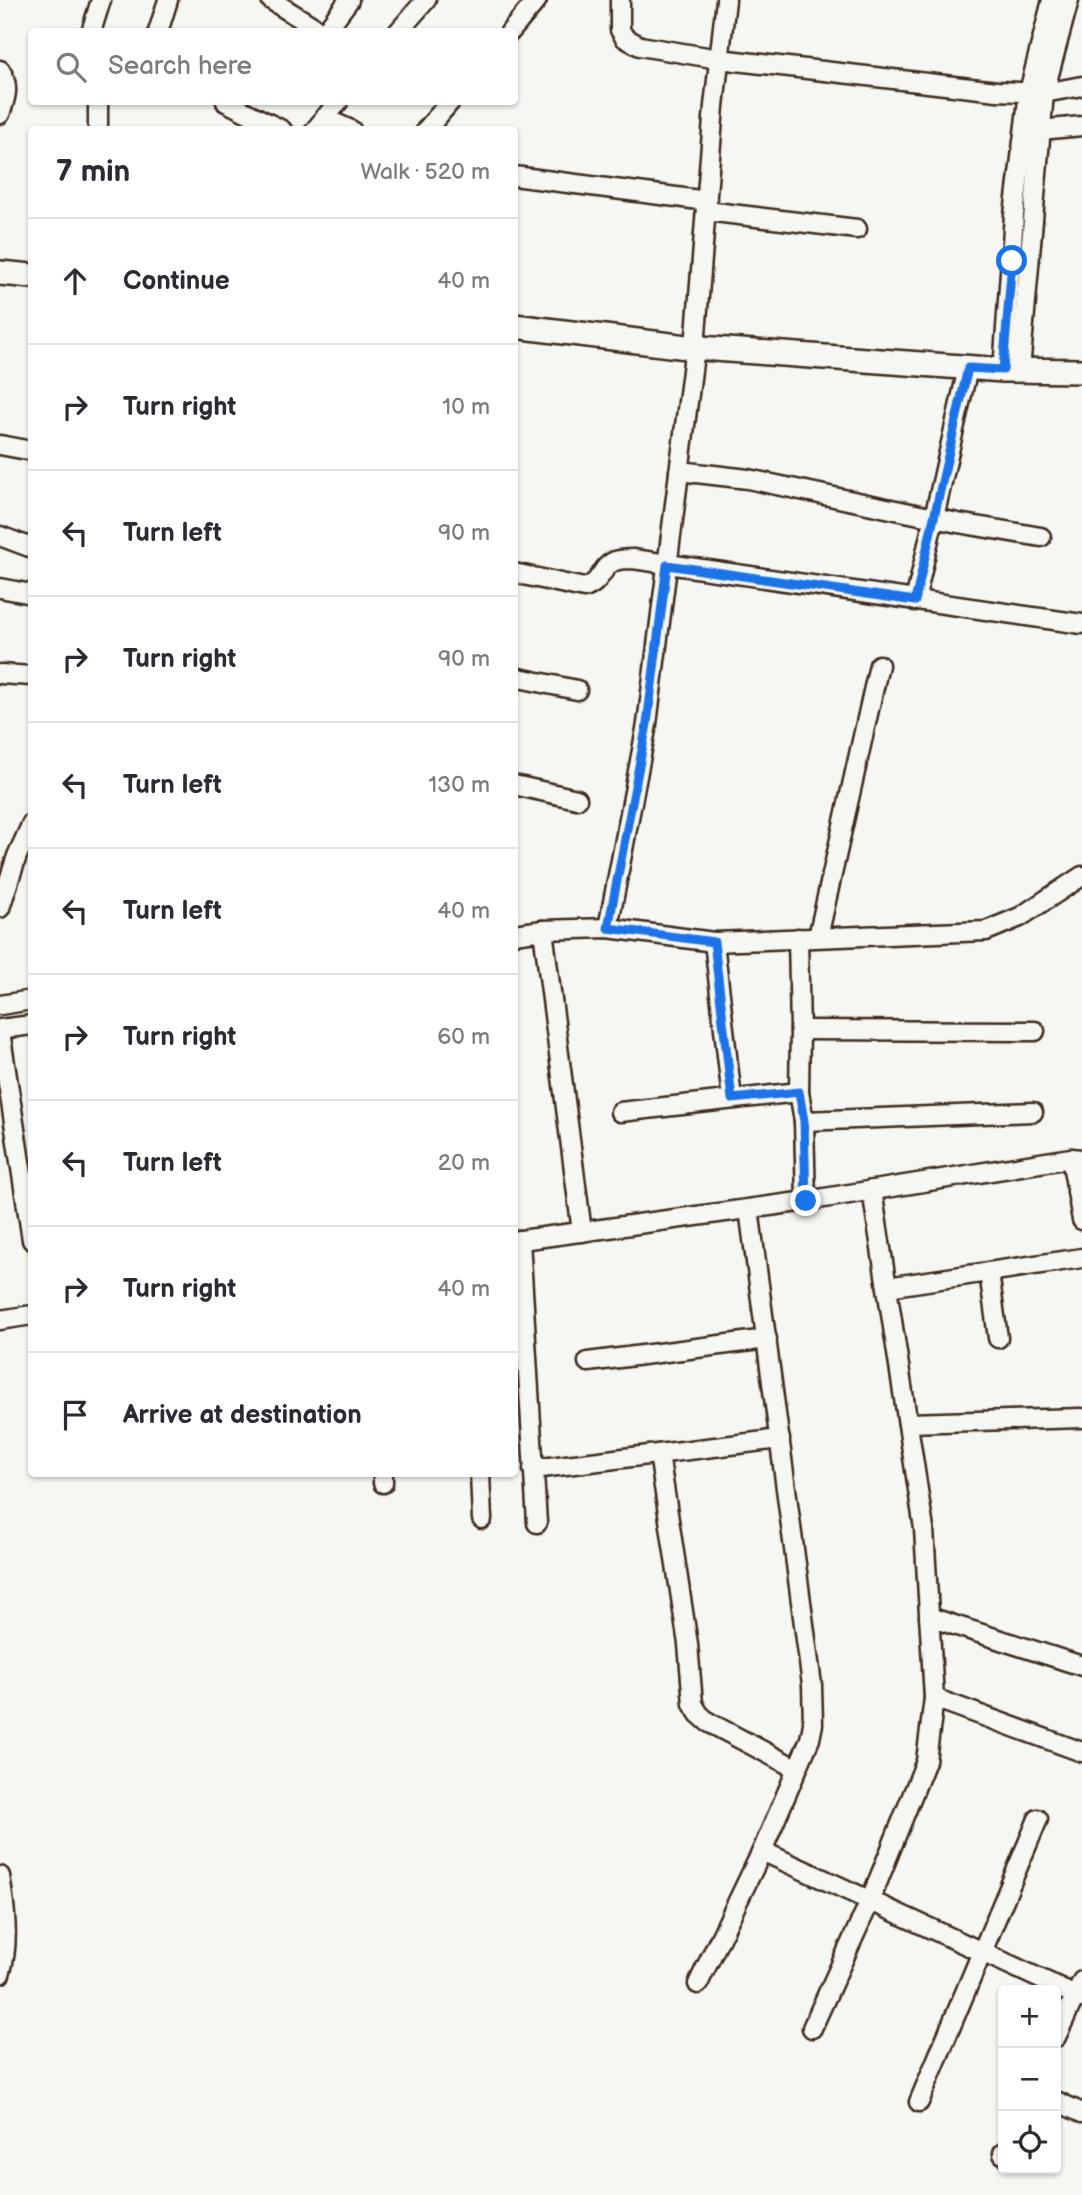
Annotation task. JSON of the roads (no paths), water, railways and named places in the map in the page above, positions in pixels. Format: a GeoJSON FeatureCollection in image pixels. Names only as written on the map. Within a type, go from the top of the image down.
{"type":"FeatureCollection","features":[{"type":"Feature","properties":{"kind":"main road"},"geometry":{"type":"LineString","coordinates":[[0,273],[28,276]]}},
{"type":"Feature","properties":{"kind":"main road"},"geometry":{"type":"LineString","coordinates":[[518,326],[695,347],[968,368],[1082,371]]}},
{"type":"Feature","properties":{"kind":"street"},"geometry":{"type":"LineString","coordinates":[[92,28],[101,0]]}},
{"type":"Feature","properties":{"kind":"street"},"geometry":{"type":"LineString","coordinates":[[159,28],[168,0]]}},
{"type":"Feature","properties":{"kind":"street"},"geometry":{"type":"LineString","coordinates":[[271,0],[316,28]]}},
{"type":"Feature","properties":{"kind":"street"},"geometry":{"type":"LineString","coordinates":[[326,28],[349,0]]}},
{"type":"Feature","properties":{"kind":"street"},"geometry":{"type":"LineString","coordinates":[[402,28],[426,0]]}},
{"type":"Feature","properties":{"kind":"street"},"geometry":{"type":"LineString","coordinates":[[513,28],[537,0]]}},
{"type":"Feature","properties":{"kind":"street"},"geometry":{"type":"LineString","coordinates":[[620,0],[620,30],[625,38],[640,46],[719,60],[997,92],[1036,92],[1082,86]]}},
{"type":"Feature","properties":{"kind":"street"},"geometry":{"type":"LineString","coordinates":[[608,928],[647,724],[695,347],[726,0]]}},
{"type":"Feature","properties":{"kind":"street"},"geometry":{"type":"LineString","coordinates":[[1012,370],[1014,222],[1052,0]]}},
{"type":"Feature","properties":{"kind":"street"},"geometry":{"type":"LineString","coordinates":[[1012,370],[1032,223],[1040,130],[1036,92],[1069,0]]}},
{"type":"Feature","properties":{"kind":"street"},"geometry":{"type":"LineString","coordinates":[[0,70],[6,79],[7,88],[0,114]]}},
{"type":"Feature","properties":{"kind":"street"},"geometry":{"type":"LineString","coordinates":[[98,105],[98,126]]}},
{"type":"Feature","properties":{"kind":"street"},"geometry":{"type":"LineString","coordinates":[[232,105],[274,126]]}},
{"type":"Feature","properties":{"kind":"street"},"geometry":{"type":"LineString","coordinates":[[320,124],[336,105]]}},
{"type":"Feature","properties":{"kind":"street"},"geometry":{"type":"LineString","coordinates":[[429,126],[447,105]]}},
{"type":"Feature","properties":{"kind":"street"},"geometry":{"type":"LineString","coordinates":[[1040,130],[1082,126]]}},
{"type":"Feature","properties":{"kind":"street"},"geometry":{"type":"LineString","coordinates":[[518,177],[857,229]]}},
{"type":"Feature","properties":{"kind":"street"},"geometry":{"type":"LineString","coordinates":[[1014,222],[1032,223]]}},
{"type":"Feature","properties":{"kind":"street"},"geometry":{"type":"LineString","coordinates":[[915,601],[968,368]]}},
{"type":"Feature","properties":{"kind":"street"},"geometry":{"type":"LineString","coordinates":[[0,444],[28,450]]}},
{"type":"Feature","properties":{"kind":"street"},"geometry":{"type":"LineString","coordinates":[[679,471],[748,479],[1041,537]]}},
{"type":"Feature","properties":{"kind":"street"},"geometry":{"type":"LineString","coordinates":[[0,536],[28,546]]}},
{"type":"Feature","properties":{"kind":"street"},"geometry":{"type":"LineString","coordinates":[[518,574],[584,588],[593,586],[610,563],[633,559],[1082,624]]}},
{"type":"Feature","properties":{"kind":"street"},"geometry":{"type":"LineString","coordinates":[[0,588],[28,593]]}},
{"type":"Feature","properties":{"kind":"street"},"geometry":{"type":"LineString","coordinates":[[818,937],[879,665]]}},
{"type":"Feature","properties":{"kind":"street"},"geometry":{"type":"LineString","coordinates":[[0,674],[28,676]]}},
{"type":"Feature","properties":{"kind":"street"},"geometry":{"type":"LineString","coordinates":[[518,678],[577,690]]}},
{"type":"Feature","properties":{"kind":"street"},"geometry":{"type":"LineString","coordinates":[[518,786],[577,799]]}},
{"type":"Feature","properties":{"kind":"street"},"geometry":{"type":"LineString","coordinates":[[0,908],[24,855]]}},
{"type":"Feature","properties":{"kind":"street"},"geometry":{"type":"LineString","coordinates":[[518,933],[608,928],[714,942],[986,931],[1020,916],[1082,876]]}},
{"type":"Feature","properties":{"kind":"street"},"geometry":{"type":"LineString","coordinates":[[543,930],[582,1232]]}},
{"type":"Feature","properties":{"kind":"street"},"geometry":{"type":"LineString","coordinates":[[798,938],[799,1092],[804,1121],[806,1201]]}},
{"type":"Feature","properties":{"kind":"street"},"geometry":{"type":"LineString","coordinates":[[714,942],[732,1099]]}},
{"type":"Feature","properties":{"kind":"street"},"geometry":{"type":"LineString","coordinates":[[0,1005],[28,1001]]}},
{"type":"Feature","properties":{"kind":"street"},"geometry":{"type":"LineString","coordinates":[[28,1026],[0,1030],[28,1214]]}},
{"type":"Feature","properties":{"kind":"street"},"geometry":{"type":"LineString","coordinates":[[800,1030],[1035,1031]]}},
{"type":"Feature","properties":{"kind":"street"},"geometry":{"type":"LineString","coordinates":[[620,1112],[799,1092]]}},
{"type":"Feature","properties":{"kind":"street"},"geometry":{"type":"LineString","coordinates":[[804,1121],[1033,1112]]}},
{"type":"Feature","properties":{"kind":"street"},"geometry":{"type":"LineString","coordinates":[[518,1240],[806,1201],[1076,1158],[1082,1220]]}},
{"type":"Feature","properties":{"kind":"street"},"geometry":{"type":"LineString","coordinates":[[812,2028],[870,1901],[926,1761],[934,1698],[924,1529],[872,1190]]}},
{"type":"Feature","properties":{"kind":"street"},"geometry":{"type":"LineString","coordinates":[[698,1984],[762,1851],[810,1739],[813,1724],[812,1685],[749,1209]]}},
{"type":"Feature","properties":{"kind":"street"},"geometry":{"type":"LineString","coordinates":[[518,1254],[537,1523]]}},
{"type":"Feature","properties":{"kind":"street"},"geometry":{"type":"LineString","coordinates":[[887,1287],[1082,1258]]}},
{"type":"Feature","properties":{"kind":"street"},"geometry":{"type":"LineString","coordinates":[[989,1272],[998,1338]]}},
{"type":"Feature","properties":{"kind":"street"},"geometry":{"type":"LineString","coordinates":[[0,1320],[28,1316]]}},
{"type":"Feature","properties":{"kind":"street"},"geometry":{"type":"LineString","coordinates":[[588,1362],[767,1339]]}},
{"type":"Feature","properties":{"kind":"street"},"geometry":{"type":"LineString","coordinates":[[908,1423],[1082,1418]]}},
{"type":"Feature","properties":{"kind":"street"},"geometry":{"type":"LineString","coordinates":[[533,1469],[780,1439]]}},
{"type":"Feature","properties":{"kind":"street"},"geometry":{"type":"LineString","coordinates":[[659,1454],[688,1644],[693,1704],[708,1722],[797,1769]]}},
{"type":"Feature","properties":{"kind":"street"},"geometry":{"type":"LineString","coordinates":[[480,1477],[482,1519]]}},
{"type":"Feature","properties":{"kind":"street"},"geometry":{"type":"LineString","coordinates":[[929,1618],[1082,1666]]}},
{"type":"Feature","properties":{"kind":"street"},"geometry":{"type":"LineString","coordinates":[[934,1698],[1082,1752]]}},
{"type":"Feature","properties":{"kind":"street"},"geometry":{"type":"LineString","coordinates":[[919,2102],[1038,1819]]}},
{"type":"Feature","properties":{"kind":"street"},"geometry":{"type":"LineString","coordinates":[[762,1851],[982,1952],[1080,1991],[1061,2028]]}},
{"type":"Feature","properties":{"kind":"street"},"geometry":{"type":"LineString","coordinates":[[0,1876],[5,1934],[0,1974]]}},
{"type":"Feature","properties":{"kind":"street"},"geometry":{"type":"LineString","coordinates":[[1061,2103],[1082,2113]]}}]}
